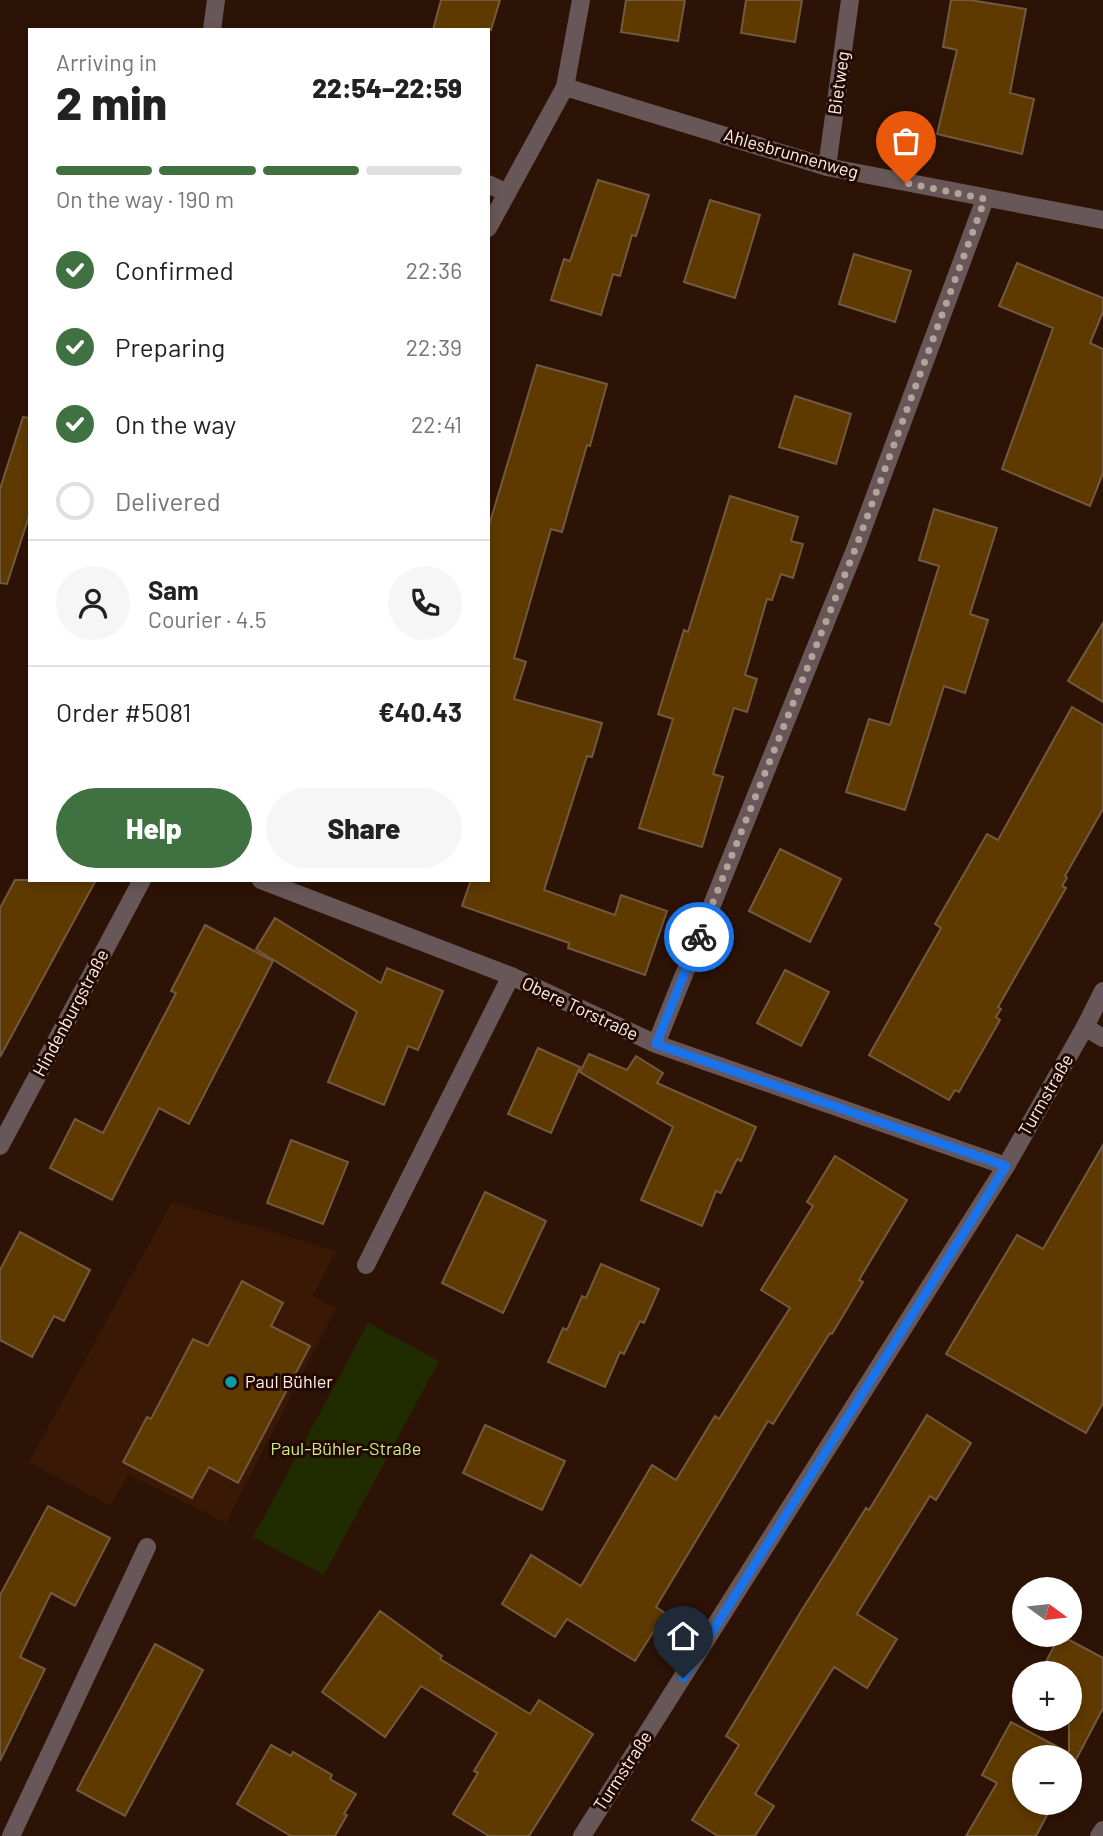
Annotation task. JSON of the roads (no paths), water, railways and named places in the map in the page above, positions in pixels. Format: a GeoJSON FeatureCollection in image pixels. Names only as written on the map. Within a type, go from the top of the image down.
{"type":"FeatureCollection","features":[{"type":"Feature","properties":{"kind":"street"},"geometry":{"type":"LineString","coordinates":[[212,28],[216,0]]}},
{"type":"Feature","properties":{"kind":"street"},"geometry":{"type":"LineString","coordinates":[[490,224],[565,87],[581,0]]}},
{"type":"Feature","properties":{"kind":"street","name":"Bietweg"},"geometry":{"type":"LineString","coordinates":[[827,167],[850,0]]}},
{"type":"Feature","properties":{"kind":"street","name":"Ahlesbrunnenweg"},"geometry":{"type":"LineString","coordinates":[[565,87],[827,167],[1103,220]]}},
{"type":"Feature","properties":{"kind":"street"},"geometry":{"type":"LineString","coordinates":[[490,185],[507,193]]}},
{"type":"Feature","properties":{"kind":"street"},"geometry":{"type":"LineString","coordinates":[[656,1044],[856,547],[985,199]]}},
{"type":"Feature","properties":{"kind":"street","name":"Hindenburgstraße"},"geometry":{"type":"LineString","coordinates":[[0,1146],[141,882]]}},
{"type":"Feature","properties":{"kind":"street","name":"Obere Torstraße"},"geometry":{"type":"LineString","coordinates":[[266,882],[510,976],[656,1044],[1006,1166]]}},
{"type":"Feature","properties":{"kind":"street","name":"Obere Torstraße"},"geometry":{"type":"LineString","coordinates":[[366,1265],[510,976]]}},
{"type":"Feature","properties":{"kind":"street","name":"Turmstraße"},"geometry":{"type":"LineString","coordinates":[[582,1836],[1006,1166],[1103,991]]}},
{"type":"Feature","properties":{"kind":"street"},"geometry":{"type":"LineString","coordinates":[[1085,1027],[1103,1038]]}},
{"type":"Feature","properties":{"kind":"street"},"geometry":{"type":"LineString","coordinates":[[11,1836],[147,1547]]}},
{"type":"Feature","properties":{"kind":"street"},"geometry":{"type":"LineString","coordinates":[[1100,1836],[1103,1830]]}},
{"type":"Feature","properties":{"kind":"place","name":"Paul Bühler"},"geometry":{"type":"Point","coordinates":[231,1382]}},
{"type":"Feature","properties":{"kind":"park label","name":"Paul-Bühler-Straße"},"geometry":{"type":"Point","coordinates":[346,1449]}}]}
